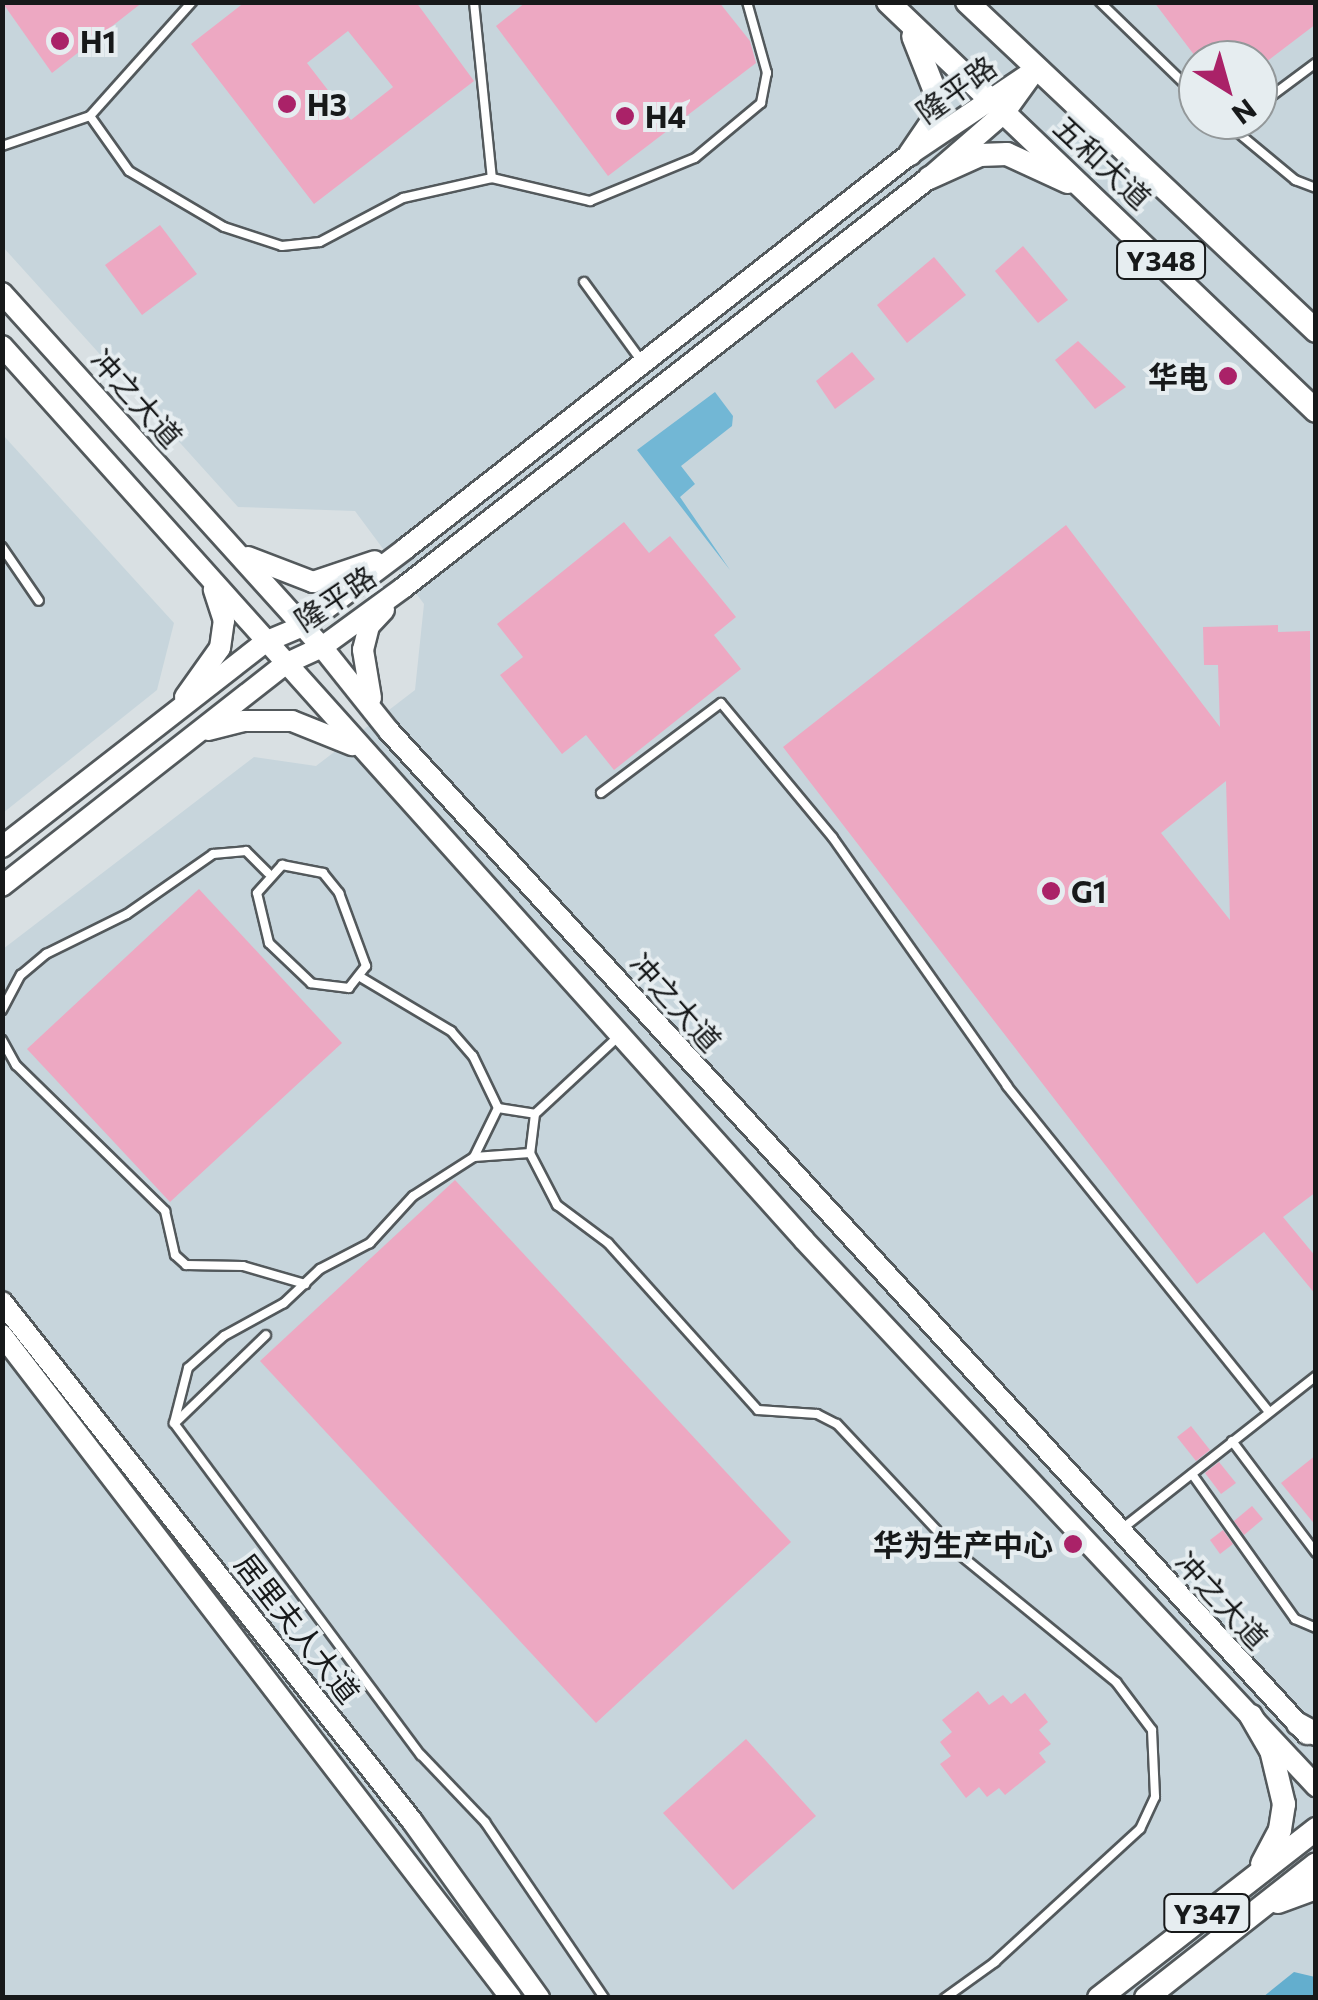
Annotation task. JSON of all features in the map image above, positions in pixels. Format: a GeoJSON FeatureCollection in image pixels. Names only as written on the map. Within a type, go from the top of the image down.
{"type":"FeatureCollection","features":[{"type":"Feature","properties":{"kind":"main road","name":"五和大道"},"geometry":{"type":"LineString","coordinates":[[967,2],[1316,331]]}},
{"type":"Feature","properties":{"kind":"main road","name":"五和大道"},"geometry":{"type":"LineString","coordinates":[[892,5],[1316,410]]}},
{"type":"Feature","properties":{"kind":"main road"},"geometry":{"type":"LineString","coordinates":[[892,5],[935,82],[932,120],[910,154]]}},
{"type":"Feature","properties":{"kind":"main road","name":"隆平路"},"geometry":{"type":"LineString","coordinates":[[2,886],[286,664],[322,647],[403,588],[929,178],[1036,69]]}},
{"type":"Feature","properties":{"kind":"main road","name":"隆平路"},"geometry":{"type":"LineString","coordinates":[[2,847],[265,642],[303,626],[910,154],[998,105]]}},
{"type":"Feature","properties":{"kind":"main road"},"geometry":{"type":"LineString","coordinates":[[929,178],[980,155],[1007,154],[1102,202]]}},
{"type":"Feature","properties":{"kind":"main road","name":"冲之大道"},"geometry":{"type":"LineString","coordinates":[[2,293],[322,647],[389,730],[1118,1532],[1307,1729],[1316,1743]]}},
{"type":"Feature","properties":{"kind":"main road","name":"冲之大道"},"geometry":{"type":"LineString","coordinates":[[2,346],[619,1036],[1316,1786]]}},
{"type":"Feature","properties":{"kind":"main road"},"geometry":{"type":"LineString","coordinates":[[213,528],[256,563],[313,582],[405,548]]}},
{"type":"Feature","properties":{"kind":"main road"},"geometry":{"type":"LineString","coordinates":[[171,716],[220,648],[224,621],[217,594],[188,556]]}},
{"type":"Feature","properties":{"kind":"main road"},"geometry":{"type":"LineString","coordinates":[[389,730],[368,693],[363,650],[369,626],[403,588]]}},
{"type":"Feature","properties":{"kind":"main road"},"geometry":{"type":"LineString","coordinates":[[200,731],[244,720],[292,721],[363,750]]}},
{"type":"Feature","properties":{"kind":"main road","name":"居里夫人大道"},"geometry":{"type":"LineString","coordinates":[[2,1302],[412,1821],[539,1998]]}},
{"type":"Feature","properties":{"kind":"main road","name":"居里夫人大道"},"geometry":{"type":"LineString","coordinates":[[2,1335],[511,1998]]}},
{"type":"Feature","properties":{"kind":"main road"},"geometry":{"type":"LineString","coordinates":[[1248,1882],[1269,1855],[1284,1804],[1271,1750],[1250,1716]]}},
{"type":"Feature","properties":{"kind":"main road","name":"Y347"},"geometry":{"type":"LineString","coordinates":[[1099,1998],[1316,1829]]}},
{"type":"Feature","properties":{"kind":"main road","name":"Y347"},"geometry":{"type":"LineString","coordinates":[[1146,1998],[1316,1864]]}},
{"type":"Feature","properties":{"kind":"main road"},"geometry":{"type":"LineString","coordinates":[[1248,1917],[1316,1888]]}},
{"type":"Feature","properties":{"kind":"lane"},"geometry":{"type":"LineString","coordinates":[[2,146],[90,116],[192,2]]}},
{"type":"Feature","properties":{"kind":"lane"},"geometry":{"type":"LineString","coordinates":[[474,2],[492,178]]}},
{"type":"Feature","properties":{"kind":"lane"},"geometry":{"type":"LineString","coordinates":[[90,116],[129,171],[224,226],[282,246],[320,242],[403,198],[492,178],[590,200],[696,158],[761,103],[768,73],[747,2]]}},
{"type":"Feature","properties":{"kind":"lane"},"geometry":{"type":"LineString","coordinates":[[1100,2],[1178,78]]}},
{"type":"Feature","properties":{"kind":"lane"},"geometry":{"type":"LineString","coordinates":[[1278,91],[1316,63]]}},
{"type":"Feature","properties":{"kind":"lane"},"geometry":{"type":"LineString","coordinates":[[1251,140],[1294,180],[1316,188]]}},
{"type":"Feature","properties":{"kind":"lane"},"geometry":{"type":"LineString","coordinates":[[584,282],[642,363]]}},
{"type":"Feature","properties":{"kind":"lane"},"geometry":{"type":"LineString","coordinates":[[2,547],[39,601]]}},
{"type":"Feature","properties":{"kind":"lane"},"geometry":{"type":"LineString","coordinates":[[602,793],[721,702],[833,838],[1007,1086],[1269,1412]]}},
{"type":"Feature","properties":{"kind":"lane"},"geometry":{"type":"LineString","coordinates":[[2,1010],[22,975],[46,954],[127,914],[213,854],[246,850],[268,874]]}},
{"type":"Feature","properties":{"kind":"lane"},"geometry":{"type":"LineString","coordinates":[[302,865],[323,873],[354,921],[364,953],[362,978],[332,989],[288,967],[259,917],[257,893],[268,874],[302,865]]}},
{"type":"Feature","properties":{"kind":"lane"},"geometry":{"type":"LineString","coordinates":[[362,978],[451,1031],[473,1056],[498,1108]]}},
{"type":"Feature","properties":{"kind":"lane"},"geometry":{"type":"LineString","coordinates":[[619,1036],[535,1114],[530,1153],[560,1209],[608,1243],[758,1410],[817,1414],[837,1424],[959,1554],[1116,1682],[1152,1730],[1155,1797],[1140,1829],[995,1962],[945,1998]]}},
{"type":"Feature","properties":{"kind":"lane"},"geometry":{"type":"LineString","coordinates":[[2,1040],[16,1065],[165,1212],[175,1255],[186,1265],[243,1266],[305,1284]]}},
{"type":"Feature","properties":{"kind":"lane"},"geometry":{"type":"LineString","coordinates":[[498,1108],[535,1114]]}},
{"type":"Feature","properties":{"kind":"lane"},"geometry":{"type":"LineString","coordinates":[[474,1157],[498,1108]]}},
{"type":"Feature","properties":{"kind":"lane"},"geometry":{"type":"LineString","coordinates":[[174,1423],[188,1368],[249,1317],[284,1303],[320,1268],[370,1243],[413,1196],[474,1157],[530,1153]]}},
{"type":"Feature","properties":{"kind":"lane"},"geometry":{"type":"LineString","coordinates":[[174,1423],[266,1335]]}},
{"type":"Feature","properties":{"kind":"lane"},"geometry":{"type":"LineString","coordinates":[[1118,1532],[1316,1376]]}},
{"type":"Feature","properties":{"kind":"lane"},"geometry":{"type":"LineString","coordinates":[[174,1423],[421,1756],[485,1822],[604,1998]]}},
{"type":"Feature","properties":{"kind":"lane"},"geometry":{"type":"LineString","coordinates":[[1232,1442],[1316,1554]]}},
{"type":"Feature","properties":{"kind":"lane"},"geometry":{"type":"LineString","coordinates":[[1192,1474],[1296,1620],[1316,1628]]}},
{"type":"Feature","properties":{"kind":"shaded area"},"geometry":{"type":"Polygon","coordinates":[[[3,3],[1315,3],[1315,1997],[3,1997],[3,949],[254,757],[316,766],[415,690],[424,604],[355,511],[238,507],[3,247],[3,3]]]}},
{"type":"Feature","properties":{"kind":"shaded area"},"geometry":{"type":"Polygon","coordinates":[[[715,392],[733,416],[732,426],[681,466],[695,484],[680,497],[730,570],[637,450],[715,392]]]}},
{"type":"Feature","properties":{"kind":"shaded area"},"geometry":{"type":"Polygon","coordinates":[[[3,435],[174,623],[157,690],[3,813],[3,435]]]}},
{"type":"Feature","properties":{"kind":"shaded area"},"geometry":{"type":"Polygon","coordinates":[[[1294,1972],[1315,1977],[1315,1997],[1263,1997],[1294,1972]]]}},
{"type":"Feature","properties":{"kind":"building","name":"H1"},"geometry":{"type":"Polygon","coordinates":[[[2,2],[143,2],[52,73],[2,2]]]}},
{"type":"Feature","properties":{"kind":"building","name":"H3"},"geometry":{"type":"Polygon","coordinates":[[[245,2],[416,2],[474,81],[314,204],[191,44],[245,2]],[[348,31],[307,63],[351,120],[393,87],[348,31]]]}},
{"type":"Feature","properties":{"kind":"building","name":"H4"},"geometry":{"type":"Polygon","coordinates":[[[526,2],[719,2],[750,41],[756,63],[608,176],[496,26],[526,2]]]}},
{"type":"Feature","properties":{"kind":"building"},"geometry":{"type":"Polygon","coordinates":[[[1154,2],[1316,2],[1316,24],[1278,53],[1278,40],[1183,40],[1154,2]]]}},
{"type":"Feature","properties":{"kind":"building"},"geometry":{"type":"Polygon","coordinates":[[[160,225],[197,274],[142,315],[105,265],[160,225]]]}},
{"type":"Feature","properties":{"kind":"building"},"geometry":{"type":"Polygon","coordinates":[[[1023,246],[1068,300],[1038,323],[995,271],[1023,246]]]}},
{"type":"Feature","properties":{"kind":"building"},"geometry":{"type":"Polygon","coordinates":[[[934,257],[966,295],[907,343],[877,305],[934,257]]]}},
{"type":"Feature","properties":{"kind":"building"},"geometry":{"type":"Polygon","coordinates":[[[1078,341],[1126,387],[1095,409],[1055,360],[1078,341]]]}},
{"type":"Feature","properties":{"kind":"building"},"geometry":{"type":"Polygon","coordinates":[[[852,352],[875,379],[835,409],[816,381],[852,352]]]}},
{"type":"Feature","properties":{"kind":"building"},"geometry":{"type":"Polygon","coordinates":[[[624,522],[649,553],[670,536],[736,617],[714,635],[741,669],[614,770],[586,735],[562,754],[500,675],[523,657],[497,624],[624,522]]]}},
{"type":"Feature","properties":{"kind":"building","name":"G1"},"geometry":{"type":"Polygon","coordinates":[[[1066,525],[1220,727],[1218,665],[1204,665],[1203,627],[1278,625],[1278,632],[1310,631],[1316,1192],[1283,1217],[1316,1257],[1316,1295],[1264,1232],[1197,1284],[783,747],[1066,525]],[[1226,781],[1161,833],[1230,920],[1226,781]]]}},
{"type":"Feature","properties":{"kind":"building"},"geometry":{"type":"Polygon","coordinates":[[[199,889],[342,1043],[170,1202],[27,1049],[199,889]]]}},
{"type":"Feature","properties":{"kind":"building"},"geometry":{"type":"Polygon","coordinates":[[[455,1180],[791,1542],[596,1723],[260,1361],[455,1180]]]}},
{"type":"Feature","properties":{"kind":"building"},"geometry":{"type":"Polygon","coordinates":[[[1191,1426],[1210,1450],[1196,1461],[1177,1437],[1191,1426]]]}},
{"type":"Feature","properties":{"kind":"building"},"geometry":{"type":"Polygon","coordinates":[[[1316,1455],[1316,1526],[1281,1483],[1316,1455]]]}},
{"type":"Feature","properties":{"kind":"building"},"geometry":{"type":"Polygon","coordinates":[[[1219,1462],[1236,1483],[1221,1494],[1205,1473],[1219,1462]]]}},
{"type":"Feature","properties":{"kind":"building"},"geometry":{"type":"Polygon","coordinates":[[[1252,1506],[1263,1519],[1244,1535],[1234,1521],[1252,1506]]]}},
{"type":"Feature","properties":{"kind":"building"},"geometry":{"type":"Polygon","coordinates":[[[1223,1530],[1233,1544],[1220,1554],[1210,1540],[1223,1530]]]}},
{"type":"Feature","properties":{"kind":"building"},"geometry":{"type":"Polygon","coordinates":[[[978,1691],[989,1705],[1003,1695],[1011,1704],[1025,1693],[1048,1722],[1039,1730],[1051,1744],[1039,1753],[1046,1762],[1005,1795],[999,1788],[987,1797],[979,1787],[966,1798],[940,1764],[951,1756],[940,1742],[952,1732],[942,1720],[978,1691]]]}},
{"type":"Feature","properties":{"kind":"building"},"geometry":{"type":"Polygon","coordinates":[[[746,1739],[816,1816],[733,1890],[663,1813],[746,1739]]]}},
{"type":"Feature","properties":{"kind":"place","name":"H1"},"geometry":{"type":"Point","coordinates":[60,41]}},
{"type":"Feature","properties":{"kind":"place","name":"H3"},"geometry":{"type":"Point","coordinates":[287,104]}},
{"type":"Feature","properties":{"kind":"place","name":"H4"},"geometry":{"type":"Point","coordinates":[625,116]}},
{"type":"Feature","properties":{"kind":"place","name":"华电"},"geometry":{"type":"Point","coordinates":[1228,376]}},
{"type":"Feature","properties":{"kind":"place","name":"G1"},"geometry":{"type":"Point","coordinates":[1051,891]}},
{"type":"Feature","properties":{"kind":"place","name":"华为生产中心"},"geometry":{"type":"Point","coordinates":[1073,1544]}}]}
